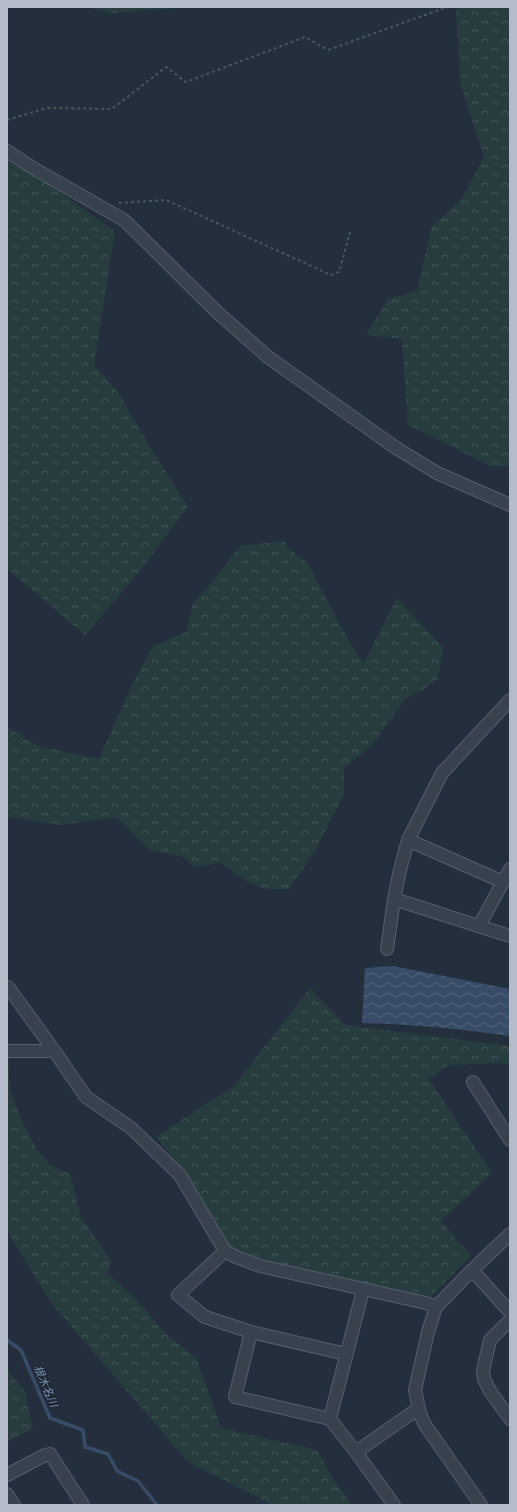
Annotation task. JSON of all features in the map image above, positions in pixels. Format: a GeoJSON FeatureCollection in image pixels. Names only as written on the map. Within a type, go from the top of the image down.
{"type":"FeatureCollection","features":[{"type":"Feature","properties":{"kind":"street"},"geometry":{"type":"LineString","coordinates":[[7,151],[33,168],[124,220],[218,313],[275,361],[396,448],[437,473],[510,506]]}},
{"type":"Feature","properties":{"kind":"street"},"geometry":{"type":"LineString","coordinates":[[387,949],[394,899],[408,840],[442,773],[510,700]]}},
{"type":"Feature","properties":{"kind":"street"},"geometry":{"type":"LineString","coordinates":[[408,840],[503,882]]}},
{"type":"Feature","properties":{"kind":"street"},"geometry":{"type":"LineString","coordinates":[[478,926],[510,869]]}},
{"type":"Feature","properties":{"kind":"street"},"geometry":{"type":"LineString","coordinates":[[394,899],[510,936]]}},
{"type":"Feature","properties":{"kind":"street"},"geometry":{"type":"LineString","coordinates":[[7,987],[53,1049],[86,1098],[130,1128],[180,1175],[225,1251],[260,1266],[426,1303],[436,1307]]}},
{"type":"Feature","properties":{"kind":"street"},"geometry":{"type":"LineString","coordinates":[[7,1051],[48,1051],[53,1049]]}},
{"type":"Feature","properties":{"kind":"street"},"geometry":{"type":"LineString","coordinates":[[473,1082],[510,1140]]}},
{"type":"Feature","properties":{"kind":"street"},"geometry":{"type":"LineString","coordinates":[[481,1505],[425,1425],[415,1390],[428,1332],[436,1307],[510,1234]]}},
{"type":"Feature","properties":{"kind":"street"},"geometry":{"type":"LineString","coordinates":[[225,1251],[178,1295],[205,1317],[251,1332],[346,1354]]}},
{"type":"Feature","properties":{"kind":"street"},"geometry":{"type":"LineString","coordinates":[[472,1270],[510,1312]]}},
{"type":"Feature","properties":{"kind":"street"},"geometry":{"type":"LineString","coordinates":[[330,1419],[363,1290]]}},
{"type":"Feature","properties":{"kind":"street"},"geometry":{"type":"LineString","coordinates":[[510,1320],[490,1340],[483,1371],[484,1379],[490,1392],[510,1419]]}},
{"type":"Feature","properties":{"kind":"street"},"geometry":{"type":"LineString","coordinates":[[251,1332],[235,1397],[330,1419],[394,1505]]}},
{"type":"Feature","properties":{"kind":"street"},"geometry":{"type":"LineString","coordinates":[[356,1452],[419,1408]]}},
{"type":"Feature","properties":{"kind":"street"},"geometry":{"type":"LineString","coordinates":[[7,1475],[45,1455],[50,1454],[83,1505]]}},
{"type":"Feature","properties":{"kind":"street"},"geometry":{"type":"LineString","coordinates":[[7,1494],[14,1505]]}},
{"type":"Feature","properties":{"kind":"path"},"geometry":{"type":"LineString","coordinates":[[7,120],[47,108],[112,109],[166,67],[186,82],[305,37],[328,50],[447,7]]}},
{"type":"Feature","properties":{"kind":"path"},"geometry":{"type":"LineString","coordinates":[[98,205],[166,200],[331,275],[339,272],[350,232]]}},
{"type":"Feature","properties":{"kind":"green space"},"geometry":{"type":"Polygon","coordinates":[[[87,7],[192,7],[111,13],[87,7]]]}},
{"type":"Feature","properties":{"kind":"green space"},"geometry":{"type":"Polygon","coordinates":[[[460,7],[510,7],[510,466],[491,466],[408,425],[402,339],[366,335],[388,299],[417,291],[432,226],[460,201],[484,157],[460,83],[456,10],[460,7]]]}},
{"type":"Feature","properties":{"kind":"green space"},"geometry":{"type":"Polygon","coordinates":[[[7,154],[115,231],[94,365],[119,394],[188,507],[139,572],[85,635],[7,569],[7,154]]]}},
{"type":"Feature","properties":{"kind":"green space"},"geometry":{"type":"Polygon","coordinates":[[[284,541],[289,548],[308,564],[340,625],[363,664],[397,598],[443,648],[438,679],[423,690],[405,699],[373,744],[344,768],[344,794],[315,851],[289,889],[266,889],[246,881],[221,863],[194,867],[184,857],[149,850],[116,817],[59,825],[7,817],[7,727],[38,746],[99,759],[132,685],[152,647],[186,632],[193,603],[213,581],[240,546],[284,541]]]}},
{"type":"Feature","properties":{"kind":"green space"},"geometry":{"type":"Polygon","coordinates":[[[310,988],[345,1025],[510,1046],[510,1065],[501,1063],[450,1065],[428,1078],[492,1173],[441,1221],[471,1256],[429,1298],[261,1262],[227,1247],[183,1171],[156,1137],[234,1086],[310,988]]]}},
{"type":"Feature","properties":{"kind":"green space"},"geometry":{"type":"Polygon","coordinates":[[[7,1040],[10,1090],[20,1117],[37,1150],[50,1165],[70,1174],[81,1217],[112,1262],[107,1273],[135,1298],[166,1334],[196,1358],[221,1428],[317,1450],[333,1479],[352,1505],[273,1505],[188,1462],[52,1304],[7,1231],[7,1040]]]}},
{"type":"Feature","properties":{"kind":"green space"},"geometry":{"type":"Polygon","coordinates":[[[7,1369],[25,1392],[33,1428],[7,1442],[7,1369]]]}},
{"type":"Feature","properties":{"kind":"water"},"geometry":{"type":"Polygon","coordinates":[[[393,966],[510,989],[510,1036],[436,1027],[362,1023],[365,968],[393,966]]]}},
{"type":"Feature","properties":{"kind":"waterway","name":"根木名川"},"geometry":{"type":"LineString","coordinates":[[7,1340],[21,1350],[50,1418],[83,1430],[85,1447],[108,1454],[117,1471],[138,1481],[157,1505]]}}]}
